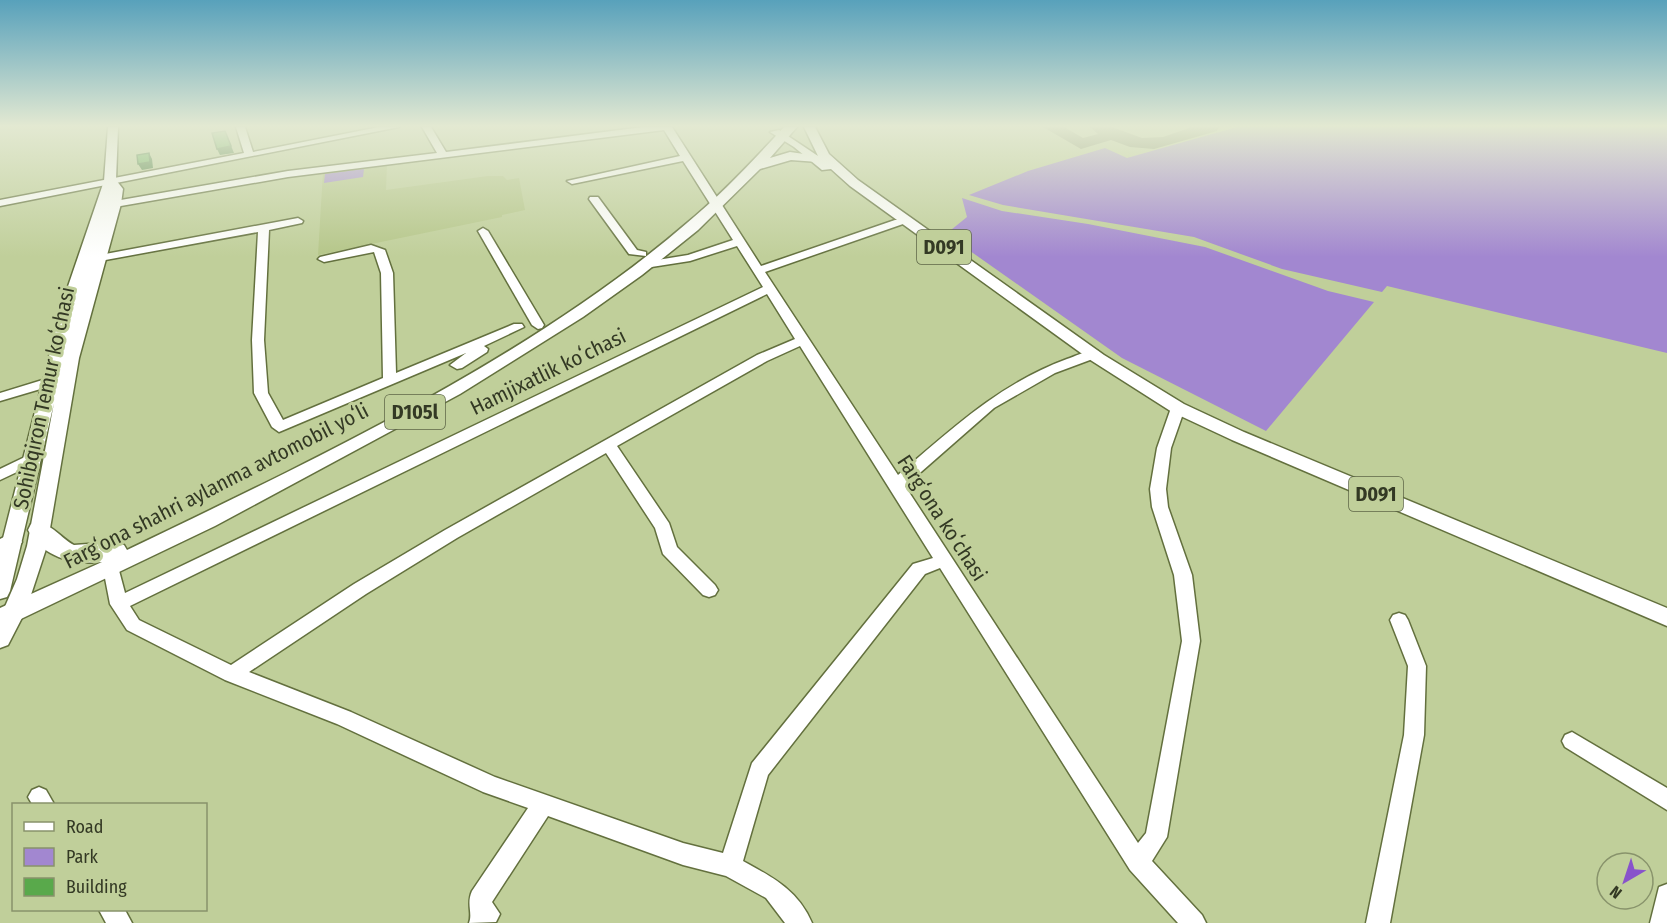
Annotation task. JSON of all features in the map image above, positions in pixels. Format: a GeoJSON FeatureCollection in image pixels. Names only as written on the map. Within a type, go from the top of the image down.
{"type":"FeatureCollection","features":[{"type":"Feature","properties":{"kind":"highway","name":"Fargʻona shahri aylanma avtomobil yoʻli"},"geometry":{"type":"LineString","coordinates":[[713,203],[744,170]]}},
{"type":"Feature","properties":{"kind":"highway","name":"Fargʻona shahri aylanma avtomobil yoʻli"},"geometry":{"type":"LineString","coordinates":[[10,607],[245,502],[427,405],[550,330],[644,259],[752,170]]}},
{"type":"Feature","properties":{"kind":"highway","name":"Fargʻona shahri aylanma avtomobil yoʻli"},"geometry":{"type":"LineString","coordinates":[[114,559],[417,398],[644,259]]}},
{"type":"Feature","properties":{"kind":"highway"},"geometry":{"type":"LineString","coordinates":[[39,530],[53,545],[73,554],[114,559]]}},
{"type":"Feature","properties":{"kind":"main road","name":"Sohibqiron Temur koʻchasi"},"geometry":{"type":"LineString","coordinates":[[0,591],[5,549],[32,459],[70,301],[110,181],[111,170]]}},
{"type":"Feature","properties":{"kind":"main road","name":"D091"},"geometry":{"type":"LineString","coordinates":[[828,170],[1026,313],[1178,408],[1238,436],[1667,617]]}},
{"type":"Feature","properties":{"kind":"main road","name":"D091"},"geometry":{"type":"LineString","coordinates":[[840,170],[854,183],[1093,354]]}},
{"type":"Feature","properties":{"kind":"main road","name":"Sohibqiron Temur koʻchasi"},"geometry":{"type":"LineString","coordinates":[[0,639],[39,530],[67,378],[115,204],[117,189],[110,181]]}},
{"type":"Feature","properties":{"kind":"street"},"geometry":{"type":"LineString","coordinates":[[0,202],[168,170]]}},
{"type":"Feature","properties":{"kind":"street"},"geometry":{"type":"LineString","coordinates":[[115,204],[212,186],[323,170]]}},
{"type":"Feature","properties":{"kind":"street"},"geometry":{"type":"LineString","coordinates":[[572,181],[626,170]]}},
{"type":"Feature","properties":{"kind":"street","name":"Fargʻona koʻchasi"},"geometry":{"type":"LineString","coordinates":[[693,170],[1138,862],[1186,920]]}},
{"type":"Feature","properties":{"kind":"street"},"geometry":{"type":"LineString","coordinates":[[594,199],[633,252],[644,259],[690,258],[738,242]]}},
{"type":"Feature","properties":{"kind":"street"},"geometry":{"type":"LineString","coordinates":[[100,258],[298,221]]}},
{"type":"Feature","properties":{"kind":"street"},"geometry":{"type":"LineString","coordinates":[[757,271],[899,222]]}},
{"type":"Feature","properties":{"kind":"street"},"geometry":{"type":"LineString","coordinates":[[264,226],[258,340],[261,393],[279,427],[518,327],[526,324],[538,325]]}},
{"type":"Feature","properties":{"kind":"street"},"geometry":{"type":"LineString","coordinates":[[483,231],[538,325]]}},
{"type":"Feature","properties":{"kind":"street"},"geometry":{"type":"LineString","coordinates":[[324,259],[371,248],[379,250],[387,273],[390,380]]}},
{"type":"Feature","properties":{"kind":"street","name":"Hamjixatlik koʻchasi"},"geometry":{"type":"LineString","coordinates":[[119,604],[768,289]]}},
{"type":"Feature","properties":{"kind":"street"},"geometry":{"type":"LineString","coordinates":[[458,365],[518,327]]}},
{"type":"Feature","properties":{"kind":"street"},"geometry":{"type":"LineString","coordinates":[[232,674],[360,589],[608,444],[762,358],[802,341]]}},
{"type":"Feature","properties":{"kind":"street"},"geometry":{"type":"LineString","coordinates":[[895,486],[989,405],[1050,370],[1093,354]]}},
{"type":"Feature","properties":{"kind":"street"},"geometry":{"type":"LineString","coordinates":[[0,397],[49,382]]}},
{"type":"Feature","properties":{"kind":"street"},"geometry":{"type":"LineString","coordinates":[[1138,862],[1156,837],[1191,641],[1183,575],[1160,507],[1158,489],[1164,448],[1178,408]]}},
{"type":"Feature","properties":{"kind":"street"},"geometry":{"type":"LineString","coordinates":[[608,444],[663,527],[669,550],[709,590]]}},
{"type":"Feature","properties":{"kind":"street"},"geometry":{"type":"LineString","coordinates":[[0,475],[32,459]]}},
{"type":"Feature","properties":{"kind":"street"},"geometry":{"type":"LineString","coordinates":[[114,559],[119,604],[134,625],[232,674],[344,718],[490,785],[683,854],[730,866],[774,890],[801,923]]}},
{"type":"Feature","properties":{"kind":"street"},"geometry":{"type":"LineString","coordinates":[[730,866],[759,770],[919,569],[943,561]]}},
{"type":"Feature","properties":{"kind":"street"},"geometry":{"type":"LineString","coordinates":[[1378,923],[1414,735],[1417,666],[1399,620]]}},
{"type":"Feature","properties":{"kind":"street"},"geometry":{"type":"LineString","coordinates":[[1572,741],[1667,800]]}},
{"type":"Feature","properties":{"kind":"street"},"geometry":{"type":"LineString","coordinates":[[481,923],[488,914],[480,909],[480,899],[543,804]]}},
{"type":"Feature","properties":{"kind":"street"},"geometry":{"type":"LineString","coordinates":[[1662,923],[1667,895]]}},
{"type":"Feature","properties":{"kind":"shaded area"},"geometry":{"type":"Polygon","coordinates":[[[387,170],[386,190],[488,176],[503,176],[507,180],[519,178],[525,210],[502,215],[502,217],[318,255],[323,172],[387,170]]]}},
{"type":"Feature","properties":{"kind":"green space"},"geometry":{"type":"Polygon","coordinates":[[[364,170],[363,177],[324,183],[325,174],[364,170]]]}},
{"type":"Feature","properties":{"kind":"green space"},"geometry":{"type":"Polygon","coordinates":[[[1667,170],[1667,353],[1387,286],[1382,292],[1282,269],[1194,237],[1003,205],[969,195],[1028,171],[1667,170]]]}},
{"type":"Feature","properties":{"kind":"green space"},"geometry":{"type":"Polygon","coordinates":[[[962,198],[1002,211],[1088,224],[1205,247],[1328,291],[1374,302],[1266,431],[1122,358],[946,234],[967,217],[962,198]]]}}]}
